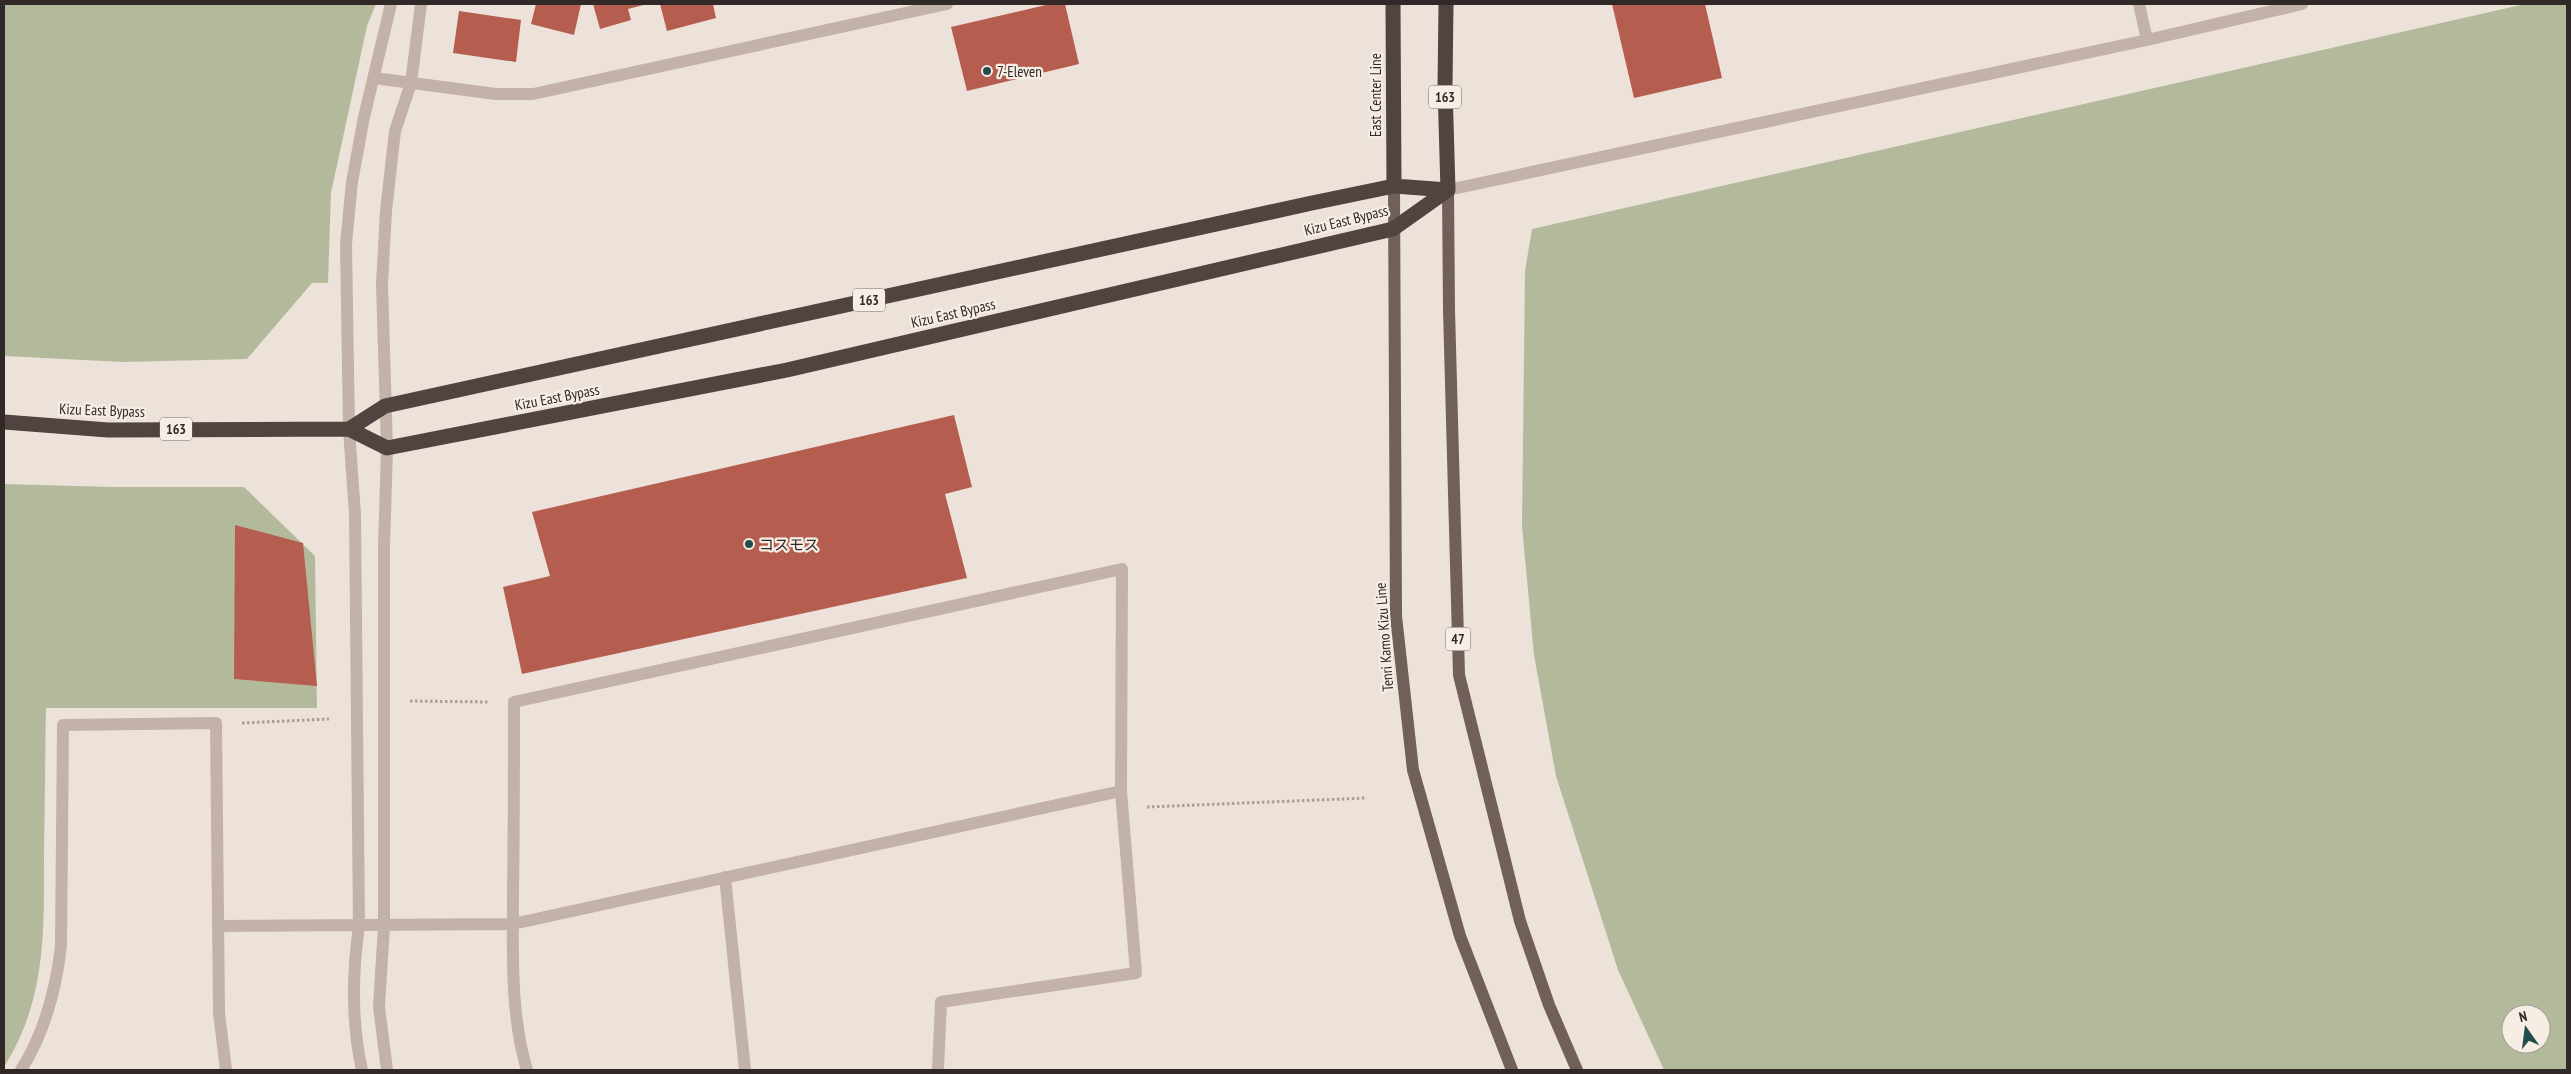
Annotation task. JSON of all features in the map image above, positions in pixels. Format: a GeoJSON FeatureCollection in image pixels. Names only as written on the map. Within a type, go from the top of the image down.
{"type":"FeatureCollection","features":[{"type":"Feature","properties":{"kind":"highway","name":"East Center Line"},"geometry":{"type":"LineString","coordinates":[[1393,4],[1394,186]]}},
{"type":"Feature","properties":{"kind":"highway","name":"163"},"geometry":{"type":"LineString","coordinates":[[1446,4],[1445,87],[1448,190]]}},
{"type":"Feature","properties":{"kind":"highway","name":"Kizu East Bypass"},"geometry":{"type":"LineString","coordinates":[[349,428],[385,406],[1394,186],[1448,190]]}},
{"type":"Feature","properties":{"kind":"highway","name":"Kizu East Bypass"},"geometry":{"type":"LineString","coordinates":[[4,422],[108,430],[349,428],[387,448],[787,370],[1394,229],[1448,190]]}},
{"type":"Feature","properties":{"kind":"main road","name":"Tenri Kamo Kizu Line"},"geometry":{"type":"LineString","coordinates":[[1394,186],[1396,616],[1413,770],[1460,936],[1512,1070]]}},
{"type":"Feature","properties":{"kind":"main road","name":"47"},"geometry":{"type":"LineString","coordinates":[[1448,190],[1449,310],[1459,675],[1520,921],[1549,1005],[1577,1070]]}},
{"type":"Feature","properties":{"kind":"street"},"geometry":{"type":"LineString","coordinates":[[362,1070],[353,1010],[353,969],[359,926],[355,514],[349,428],[346,244],[352,182],[391,4]]}},
{"type":"Feature","properties":{"kind":"street"},"geometry":{"type":"LineString","coordinates":[[387,1070],[379,1007],[384,926],[384,548],[387,448],[382,284],[386,210],[395,130],[412,83],[421,4]]}},
{"type":"Feature","properties":{"kind":"street"},"geometry":{"type":"LineString","coordinates":[[374,78],[496,94],[533,94],[947,4]]}},
{"type":"Feature","properties":{"kind":"street"},"geometry":{"type":"LineString","coordinates":[[2139,4],[2147,40]]}},
{"type":"Feature","properties":{"kind":"street"},"geometry":{"type":"LineString","coordinates":[[1448,190],[2147,40],[2302,4]]}},
{"type":"Feature","properties":{"kind":"street"},"geometry":{"type":"LineString","coordinates":[[527,1070],[519,1040],[515,1010],[513,924],[514,702],[1122,569],[1121,791],[1136,972],[941,1002],[938,1070]]}},
{"type":"Feature","properties":{"kind":"street"},"geometry":{"type":"LineString","coordinates":[[21,1070],[40,1035],[57,975],[61,946],[63,725],[216,724],[219,1012],[226,1070]]}},
{"type":"Feature","properties":{"kind":"street"},"geometry":{"type":"LineString","coordinates":[[219,926],[513,924],[1121,791]]}},
{"type":"Feature","properties":{"kind":"street"},"geometry":{"type":"LineString","coordinates":[[725,877],[745,1070]]}},
{"type":"Feature","properties":{"kind":"path"},"geometry":{"type":"LineString","coordinates":[[402,701],[514,702]]}},
{"type":"Feature","properties":{"kind":"path"},"geometry":{"type":"LineString","coordinates":[[216,724],[329,719]]}},
{"type":"Feature","properties":{"kind":"path"},"geometry":{"type":"LineString","coordinates":[[1122,808],[1367,798]]}},
{"type":"Feature","properties":{"kind":"green space"},"geometry":{"type":"Polygon","coordinates":[[[4,4],[376,4],[367,26],[331,193],[328,283],[312,283],[247,359],[123,362],[4,356],[4,4]]]}},
{"type":"Feature","properties":{"kind":"green space"},"geometry":{"type":"Polygon","coordinates":[[[2525,4],[2567,4],[2567,1070],[1664,1070],[1618,970],[1556,776],[1534,655],[1522,526],[1525,271],[1532,229],[2525,4]]]}},
{"type":"Feature","properties":{"kind":"green space"},"geometry":{"type":"Polygon","coordinates":[[[4,484],[113,487],[244,487],[315,556],[317,708],[46,708],[44,909],[40,963],[36,989],[28,1016],[18,1041],[4,1067],[4,484]]]}},
{"type":"Feature","properties":{"kind":"building"},"geometry":{"type":"Polygon","coordinates":[[[536,4],[581,4],[574,35],[531,24],[536,4]]]}},
{"type":"Feature","properties":{"kind":"building"},"geometry":{"type":"Polygon","coordinates":[[[593,4],[647,4],[628,9],[631,20],[600,29],[593,4]]]}},
{"type":"Feature","properties":{"kind":"building"},"geometry":{"type":"Polygon","coordinates":[[[660,4],[713,4],[716,18],[667,31],[660,4]]]}},
{"type":"Feature","properties":{"kind":"building"},"geometry":{"type":"Polygon","coordinates":[[[1050,4],[1065,4],[1079,64],[967,91],[951,27],[1050,4]]]}},
{"type":"Feature","properties":{"kind":"building"},"geometry":{"type":"Polygon","coordinates":[[[1612,4],[1705,4],[1722,78],[1634,98],[1612,4]]]}},
{"type":"Feature","properties":{"kind":"building"},"geometry":{"type":"Polygon","coordinates":[[[459,11],[521,20],[516,62],[453,53],[459,11]]]}},
{"type":"Feature","properties":{"kind":"building","name":"コスモス"},"geometry":{"type":"Polygon","coordinates":[[[954,415],[972,487],[945,494],[967,578],[522,674],[503,587],[550,576],[532,512],[954,415]]]}},
{"type":"Feature","properties":{"kind":"building"},"geometry":{"type":"Polygon","coordinates":[[[235,525],[303,543],[317,686],[234,679],[235,525]]]}},
{"type":"Feature","properties":{"kind":"place","name":"7-Eleven"},"geometry":{"type":"Point","coordinates":[987,71]}},
{"type":"Feature","properties":{"kind":"place","name":"コスモス"},"geometry":{"type":"Point","coordinates":[749,544]}}]}
